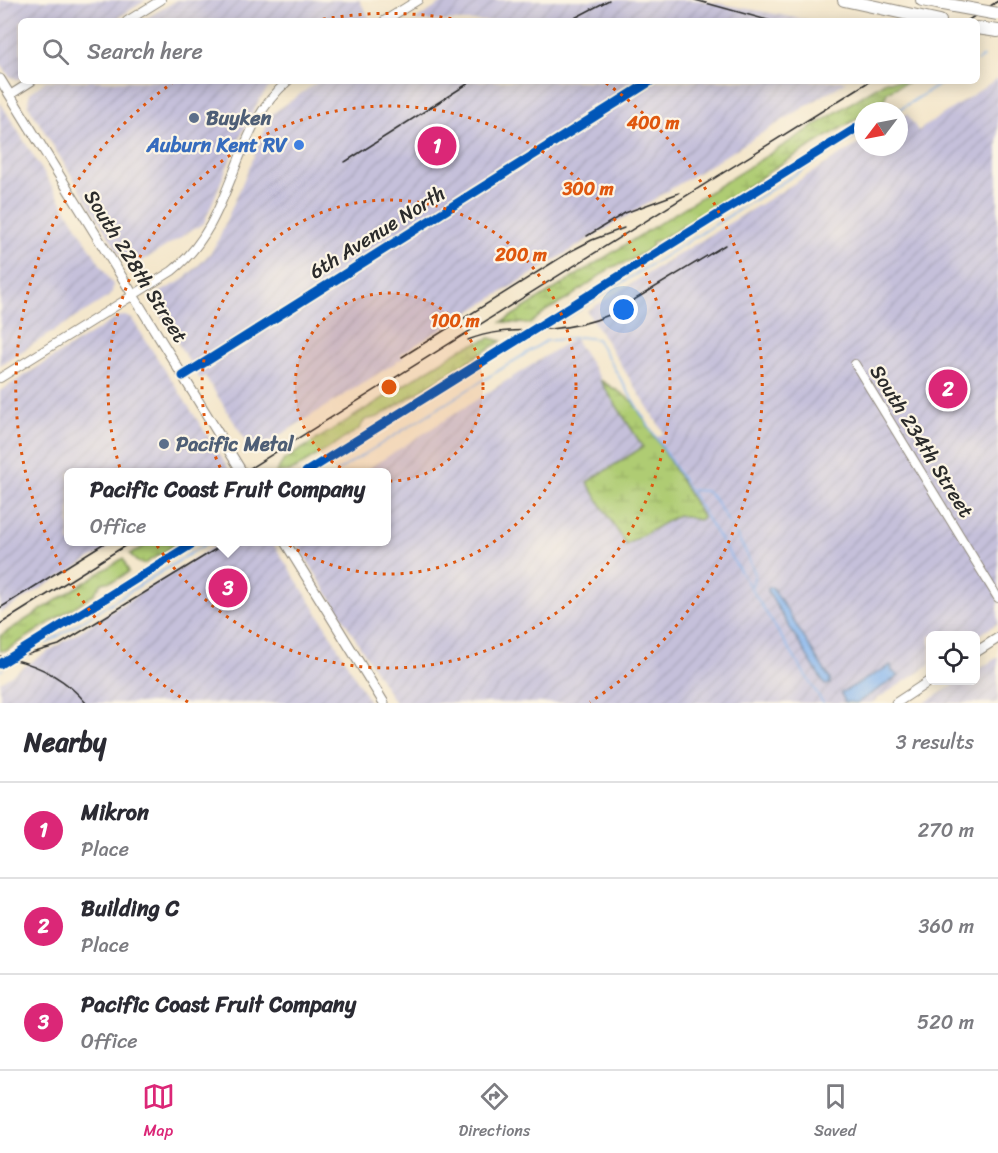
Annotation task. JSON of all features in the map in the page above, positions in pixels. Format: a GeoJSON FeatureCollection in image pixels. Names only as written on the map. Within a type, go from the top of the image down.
{"type":"FeatureCollection","features":[{"type":"Feature","properties":{"kind":"highway"},"geometry":{"type":"LineString","coordinates":[[844,0],[926,18]]}},
{"type":"Feature","properties":{"kind":"highway"},"geometry":{"type":"LineString","coordinates":[[922,0],[998,14]]}},
{"type":"Feature","properties":{"kind":"highway"},"geometry":{"type":"LineString","coordinates":[[980,28],[998,31]]}},
{"type":"Feature","properties":{"kind":"main road","name":"South 228th Street"},"geometry":{"type":"LineString","coordinates":[[0,79],[240,468]]}},
{"type":"Feature","properties":{"kind":"main road"},"geometry":{"type":"LineString","coordinates":[[287,546],[384,703]]}},
{"type":"Feature","properties":{"kind":"main road"},"geometry":{"type":"LineString","coordinates":[[980,649],[998,638]]}},
{"type":"Feature","properties":{"kind":"main road"},"geometry":{"type":"LineString","coordinates":[[896,703],[926,684]]}},
{"type":"Feature","properties":{"kind":"street"},"geometry":{"type":"LineString","coordinates":[[132,18],[160,0]]}},
{"type":"Feature","properties":{"kind":"street"},"geometry":{"type":"LineString","coordinates":[[389,18],[418,0]]}},
{"type":"Feature","properties":{"kind":"street"},"geometry":{"type":"LineString","coordinates":[[10,95],[27,84]]}},
{"type":"Feature","properties":{"kind":"street"},"geometry":{"type":"LineString","coordinates":[[0,378],[184,261],[204,238],[214,220],[258,118],[270,99],[285,84]]}},
{"type":"Feature","properties":{"kind":"street","name":"6th Avenue North"},"geometry":{"type":"LineString","coordinates":[[183,376],[646,84]]}},
{"type":"Feature","properties":{"kind":"street","name":"South 234th Street"},"geometry":{"type":"LineString","coordinates":[[855,364],[998,598]]}},
{"type":"Feature","properties":{"kind":"shaded area"},"geometry":{"type":"Polygon","coordinates":[[[0,0],[146,0],[118,18],[18,18],[18,79],[9,76],[0,62],[0,0]]]}},
{"type":"Feature","properties":{"kind":"shaded area"},"geometry":{"type":"Polygon","coordinates":[[[177,0],[359,0],[370,18],[147,18],[177,0]]]}},
{"type":"Feature","properties":{"kind":"shaded area"},"geometry":{"type":"Polygon","coordinates":[[[447,0],[699,0],[797,18],[419,18],[447,0]]]}},
{"type":"Feature","properties":{"kind":"shaded area"},"geometry":{"type":"Polygon","coordinates":[[[998,78],[998,623],[980,634],[980,631],[926,631],[926,668],[871,703],[395,703],[298,546],[391,546],[391,468],[369,468],[574,338],[644,447],[664,433],[587,311],[854,147],[854,156],[908,156],[908,116],[918,131],[998,78]]]}},
{"type":"Feature","properties":{"kind":"shaded area"},"geometry":{"type":"Polygon","coordinates":[[[42,84],[272,84],[259,100],[236,145],[204,223],[129,269],[28,105],[30,93],[42,84]]]}},
{"type":"Feature","properties":{"kind":"shaded area"},"geometry":{"type":"Polygon","coordinates":[[[315,84],[842,84],[401,354],[403,358],[253,452],[205,376],[200,379],[152,301],[155,295],[181,281],[212,251],[272,114],[315,84]]]}},
{"type":"Feature","properties":{"kind":"shaded area"},"geometry":{"type":"Polygon","coordinates":[[[0,102],[113,285],[108,297],[0,365],[0,102]]]}},
{"type":"Feature","properties":{"kind":"shaded area"},"geometry":{"type":"Polygon","coordinates":[[[125,316],[132,319],[228,468],[64,468],[64,546],[111,546],[0,613],[0,391],[118,317],[125,316]]]}},
{"type":"Feature","properties":{"kind":"shaded area"},"geometry":{"type":"Polygon","coordinates":[[[215,546],[275,546],[322,620],[370,703],[0,703],[0,682],[215,546]]]}},
{"type":"Feature","properties":{"kind":"shaded area"},"geometry":{"type":"Polygon","coordinates":[[[998,657],[998,703],[924,703],[953,685],[980,685],[980,668],[998,657]]]}},
{"type":"Feature","properties":{"kind":"green space"},"geometry":{"type":"Polygon","coordinates":[[[881,84],[903,84],[887,92],[882,102],[854,102],[854,120],[778,166],[700,219],[652,242],[652,247],[628,262],[612,267],[530,324],[502,322],[881,84]]]}},
{"type":"Feature","properties":{"kind":"green space"},"geometry":{"type":"Polygon","coordinates":[[[490,338],[501,341],[378,417],[365,420],[358,430],[296,468],[279,468],[284,460],[463,348],[490,338]]]}},
{"type":"Feature","properties":{"kind":"green space"},"geometry":{"type":"Polygon","coordinates":[[[600,380],[634,403],[703,518],[699,520],[678,515],[626,545],[587,482],[643,447],[600,380]]]}},
{"type":"Feature","properties":{"kind":"green space"},"geometry":{"type":"Polygon","coordinates":[[[145,546],[173,546],[144,564],[136,561],[130,554],[145,546]]]}},
{"type":"Feature","properties":{"kind":"green space"},"geometry":{"type":"Polygon","coordinates":[[[123,558],[129,572],[116,580],[102,583],[93,595],[7,650],[0,651],[0,636],[123,558]]]}},
{"type":"Feature","properties":{"kind":"water"},"geometry":{"type":"Polygon","coordinates":[[[770,587],[773,588],[830,679],[830,684],[825,685],[768,592],[770,587]]]}},
{"type":"Feature","properties":{"kind":"water"},"geometry":{"type":"Polygon","coordinates":[[[891,665],[892,671],[899,676],[857,703],[845,702],[841,693],[891,665]]]}},
{"type":"Feature","properties":{"kind":"waterway"},"geometry":{"type":"LineString","coordinates":[[908,104],[940,84]]}},
{"type":"Feature","properties":{"kind":"waterway"},"geometry":{"type":"LineString","coordinates":[[564,319],[854,138]]}},
{"type":"Feature","properties":{"kind":"waterway"},"geometry":{"type":"LineString","coordinates":[[342,468],[546,341],[580,337],[597,339],[640,412],[823,703]]}},
{"type":"Feature","properties":{"kind":"waterway"},"geometry":{"type":"LineString","coordinates":[[692,490],[706,491],[715,500],[745,550],[755,574],[752,586]]}},
{"type":"Feature","properties":{"kind":"waterway"},"geometry":{"type":"LineString","coordinates":[[47,643],[203,546]]}},
{"type":"Feature","properties":{"kind":"railway"},"geometry":{"type":"LineString","coordinates":[[575,18],[609,0]]}},
{"type":"Feature","properties":{"kind":"railway"},"geometry":{"type":"LineString","coordinates":[[695,0],[760,18]]}},
{"type":"Feature","properties":{"kind":"railway"},"geometry":{"type":"LineString","coordinates":[[972,18],[998,1]]}},
{"type":"Feature","properties":{"kind":"railway"},"geometry":{"type":"LineString","coordinates":[[345,162],[467,84]]}},
{"type":"Feature","properties":{"kind":"railway"},"geometry":{"type":"LineString","coordinates":[[250,468],[865,84]]}},
{"type":"Feature","properties":{"kind":"railway"},"geometry":{"type":"LineString","coordinates":[[587,236],[625,213],[679,193]]}},
{"type":"Feature","properties":{"kind":"railway"},"geometry":{"type":"LineString","coordinates":[[402,357],[571,251],[624,228]]}},
{"type":"Feature","properties":{"kind":"railway"},"geometry":{"type":"LineString","coordinates":[[468,340],[498,332],[566,327],[602,318],[725,245]]}},
{"type":"Feature","properties":{"kind":"railway"},"geometry":{"type":"LineString","coordinates":[[0,608],[100,546]]}},
{"type":"Feature","properties":{"kind":"railway"},"geometry":{"type":"LineString","coordinates":[[0,624],[125,546]]}},
{"type":"Feature","properties":{"kind":"railway"},"geometry":{"type":"LineString","coordinates":[[0,656],[25,655],[59,645],[216,549]]}},
{"type":"Feature","properties":{"kind":"railway"},"geometry":{"type":"LineString","coordinates":[[12,659],[53,675],[70,687],[86,703]]}},
{"type":"Feature","properties":{"kind":"cycle path"},"geometry":{"type":"LineString","coordinates":[[183,376],[646,84]]}},
{"type":"Feature","properties":{"kind":"cycle path"},"geometry":{"type":"LineString","coordinates":[[312,468],[854,130]]}},
{"type":"Feature","properties":{"kind":"cycle path"},"geometry":{"type":"LineString","coordinates":[[0,664],[189,546]]}},
{"type":"Feature","properties":{"kind":"place","name":"Buyken"},"geometry":{"type":"Point","coordinates":[194,118]}},
{"type":"Feature","properties":{"kind":"place","name":"Auburn Kent RV"},"geometry":{"type":"Point","coordinates":[299,145]}},
{"type":"Feature","properties":{"kind":"place","name":"Mikron"},"geometry":{"type":"Point","coordinates":[437,146]}},
{"type":"Feature","properties":{"kind":"place","name":"Building C"},"geometry":{"type":"Point","coordinates":[948,389]}},
{"type":"Feature","properties":{"kind":"place","name":"Pacific Metal"},"geometry":{"type":"Point","coordinates":[164,444]}},
{"type":"Feature","properties":{"kind":"place","name":"Pacific Coast Fruit Company"},"geometry":{"type":"Point","coordinates":[228,588]}}]}
